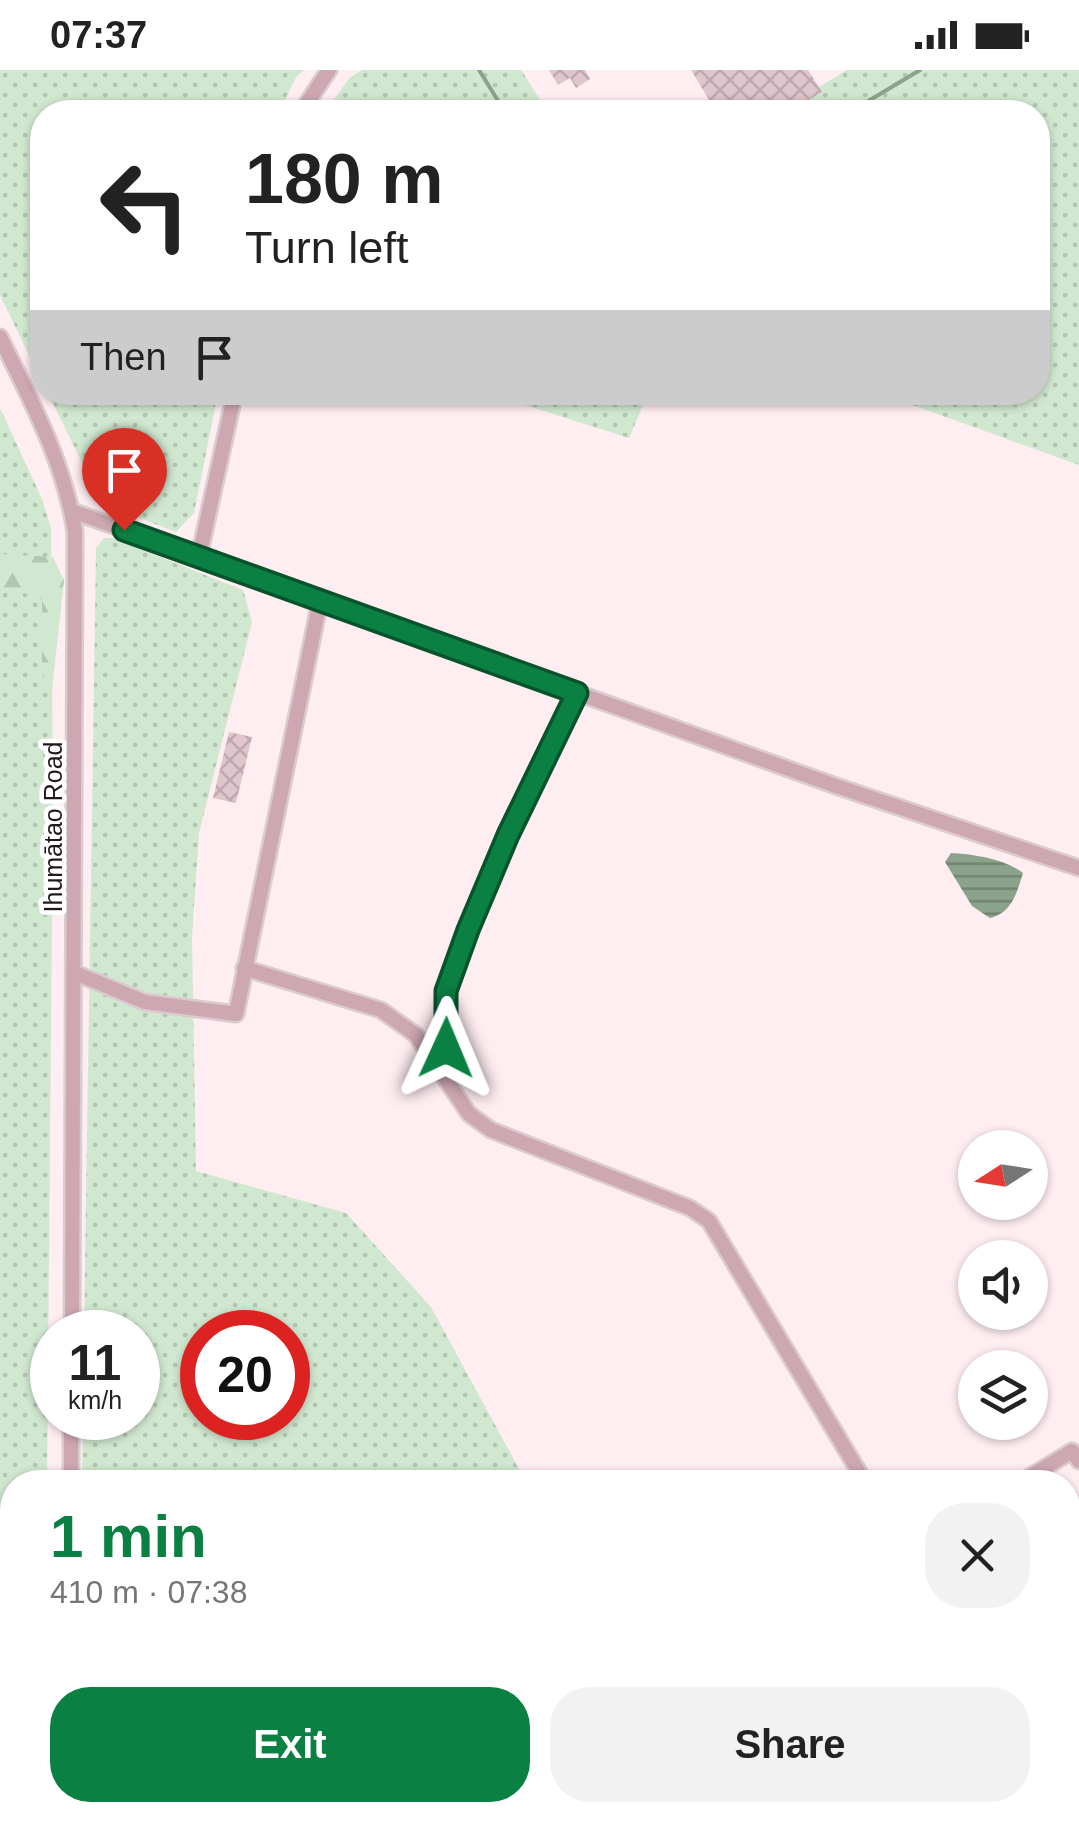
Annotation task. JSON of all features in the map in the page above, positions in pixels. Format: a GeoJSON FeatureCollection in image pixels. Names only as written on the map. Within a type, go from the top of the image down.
{"type":"FeatureCollection","features":[{"type":"Feature","properties":{"kind":"street"},"geometry":{"type":"LineString","coordinates":[[310,100],[329,70]]}},
{"type":"Feature","properties":{"kind":"street","name":"Ihumātao Road"},"geometry":{"type":"LineString","coordinates":[[0,337],[30,399]]}},
{"type":"Feature","properties":{"kind":"street","name":"Ihumātao Road"},"geometry":{"type":"LineString","coordinates":[[33,405],[53,447],[72,511],[77,557],[72,1310]]}},
{"type":"Feature","properties":{"kind":"street"},"geometry":{"type":"LineString","coordinates":[[199,557],[232,405]]}},
{"type":"Feature","properties":{"kind":"street"},"geometry":{"type":"LineString","coordinates":[[72,511],[836,786],[1079,868]]}},
{"type":"Feature","properties":{"kind":"street"},"geometry":{"type":"LineString","coordinates":[[74,974],[144,1002],[236,1014],[320,600]]}},
{"type":"Feature","properties":{"kind":"street"},"geometry":{"type":"LineString","coordinates":[[452,1092],[446,1048],[446,991],[508,835],[577,693]]}},
{"type":"Feature","properties":{"kind":"street"},"geometry":{"type":"LineString","coordinates":[[244,968],[381,1010],[416,1035],[469,1114],[491,1130],[690,1208],[709,1221],[858,1470]]}},
{"type":"Feature","properties":{"kind":"street"},"geometry":{"type":"LineString","coordinates":[[71,1440],[71,1470]]}},
{"type":"Feature","properties":{"kind":"street"},"geometry":{"type":"LineString","coordinates":[[1041,1470],[1072,1451],[1079,1461]]}},
{"type":"Feature","properties":{"kind":"green space"},"geometry":{"type":"Polygon","coordinates":[[[0,70],[304,70],[285,100],[30,100],[30,357],[0,295],[0,70]]]}},
{"type":"Feature","properties":{"kind":"green space"},"geometry":{"type":"Polygon","coordinates":[[[363,70],[521,70],[540,100],[334,100],[350,77],[363,70]]]}},
{"type":"Feature","properties":{"kind":"green space"},"geometry":{"type":"Polygon","coordinates":[[[847,70],[1079,70],[1079,465],[912,405],[1050,405],[1050,100],[798,100],[847,70]]]}},
{"type":"Feature","properties":{"kind":"green space"},"geometry":{"type":"Polygon","coordinates":[[[54,405],[216,405],[194,513],[176,532],[102,504],[54,405]]]}},
{"type":"Feature","properties":{"kind":"green space"},"geometry":{"type":"Polygon","coordinates":[[[525,405],[643,405],[629,438],[525,405]]]}},
{"type":"Feature","properties":{"kind":"green space"},"geometry":{"type":"Polygon","coordinates":[[[0,408],[42,499],[51,528],[49,1310],[30,1310],[30,1440],[47,1440],[47,1470],[0,1470],[0,408]]]}},
{"type":"Feature","properties":{"kind":"green space"},"geometry":{"type":"Polygon","coordinates":[[[104,538],[112,538],[243,590],[252,622],[199,833],[192,937],[196,1171],[346,1213],[431,1307],[519,1470],[82,1470],[83,1440],[160,1440],[160,1310],[84,1310],[96,548],[104,538]]]}},
{"type":"Feature","properties":{"kind":"green space"},"geometry":{"type":"Polygon","coordinates":[[[0,554],[53,557],[64,580],[51,699],[42,669],[42,600],[12,588],[0,589],[0,554]]]}},
{"type":"Feature","properties":{"kind":"shaded area"},"geometry":{"type":"Polygon","coordinates":[[[951,853],[998,861],[1023,873],[1004,912],[990,918],[972,906],[945,862],[951,853]]]}},
{"type":"Feature","properties":{"kind":"building"},"geometry":{"type":"Polygon","coordinates":[[[549,70],[585,70],[590,79],[576,88],[570,78],[558,85],[549,70]]]}},
{"type":"Feature","properties":{"kind":"building"},"geometry":{"type":"Polygon","coordinates":[[[691,70],[808,70],[822,92],[808,100],[709,100],[691,70]]]}},
{"type":"Feature","properties":{"kind":"building"},"geometry":{"type":"Polygon","coordinates":[[[229,732],[252,737],[236,803],[213,798],[229,732]]]}},
{"type":"Feature","properties":{"kind":"waterway"},"geometry":{"type":"LineString","coordinates":[[479,70],[498,100]]}},
{"type":"Feature","properties":{"kind":"waterway"},"geometry":{"type":"LineString","coordinates":[[870,100],[920,70]]}},
{"type":"Feature","properties":{"kind":"route"},"geometry":{"type":"LineString","coordinates":[[124,530],[577,693],[508,835],[468,930],[446,991],[446,1048]]}}]}
